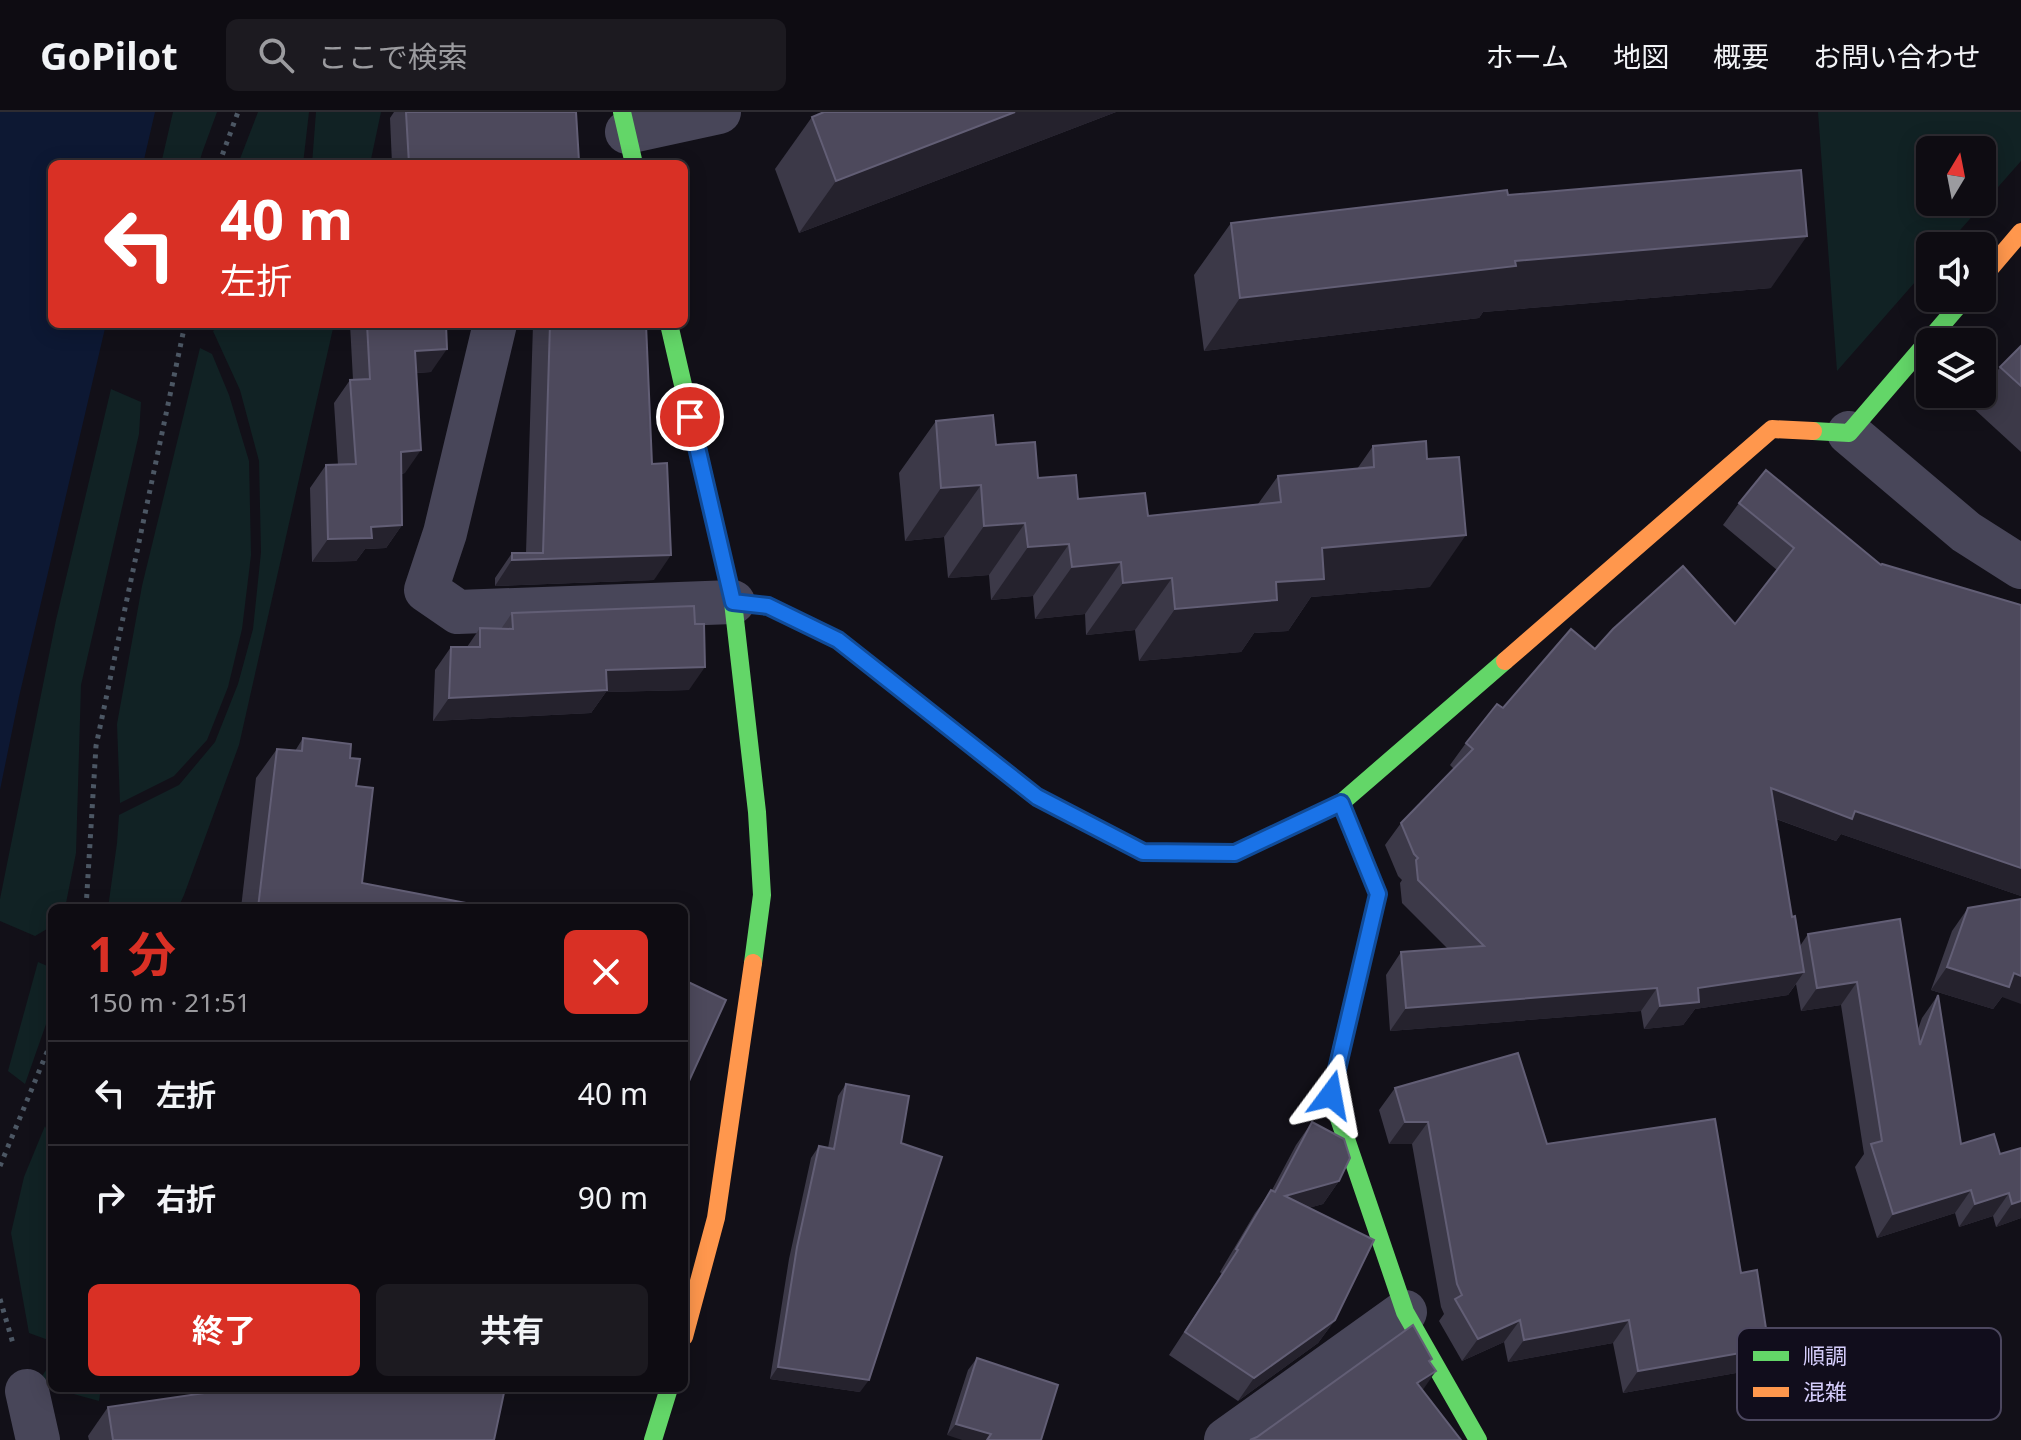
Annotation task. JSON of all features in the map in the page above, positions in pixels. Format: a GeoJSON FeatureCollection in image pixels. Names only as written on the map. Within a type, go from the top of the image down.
{"type":"FeatureCollection","features":[{"type":"Feature","properties":{"kind":"street"},"geometry":{"type":"LineString","coordinates":[[628,136],[719,112]]}},
{"type":"Feature","properties":{"kind":"street"},"geometry":{"type":"LineString","coordinates":[[1996,261],[2021,232]]}},
{"type":"Feature","properties":{"kind":"street"},"geometry":{"type":"LineString","coordinates":[[1849,433],[1953,312]]}},
{"type":"Feature","properties":{"kind":"street"},"geometry":{"type":"LineString","coordinates":[[494,328],[445,533],[426,590],[458,612],[733,602],[768,606],[838,640],[1037,797],[1143,852],[1235,853],[1341,803],[1772,429],[1849,433],[1966,532],[2021,567]]}},
{"type":"Feature","properties":{"kind":"street"},"geometry":{"type":"LineString","coordinates":[[670,328],[733,602],[757,812],[762,895],[718,1204],[688,1321]]}},
{"type":"Feature","properties":{"kind":"street"},"geometry":{"type":"LineString","coordinates":[[1341,803],[1378,894],[1331,1095],[1405,1312],[1478,1440]]}},
{"type":"Feature","properties":{"kind":"street"},"geometry":{"type":"LineString","coordinates":[[1226,1440],[1405,1312]]}},
{"type":"Feature","properties":{"kind":"street"},"geometry":{"type":"LineString","coordinates":[[27,1391],[38,1440]]}},
{"type":"Feature","properties":{"kind":"street"},"geometry":{"type":"LineString","coordinates":[[653,1440],[668,1392]]}},
{"type":"Feature","properties":{"kind":"path"},"geometry":{"type":"LineString","coordinates":[[220,160],[238,112]]}},
{"type":"Feature","properties":{"kind":"path"},"geometry":{"type":"LineString","coordinates":[[86,904],[96,746],[184,328]]}},
{"type":"Feature","properties":{"kind":"path"},"geometry":{"type":"LineString","coordinates":[[0,1166],[48,1050]]}},
{"type":"Feature","properties":{"kind":"shaded area"},"geometry":{"type":"Polygon","coordinates":[[[173,112],[217,112],[200,160],[162,160],[173,112]]]}},
{"type":"Feature","properties":{"kind":"shaded area"},"geometry":{"type":"Polygon","coordinates":[[[258,112],[309,112],[303,160],[240,160],[258,112]]]}},
{"type":"Feature","properties":{"kind":"shaded area"},"geometry":{"type":"Polygon","coordinates":[[[316,112],[381,112],[371,160],[312,160],[316,112]]]}},
{"type":"Feature","properties":{"kind":"shaded area"},"geometry":{"type":"Polygon","coordinates":[[[1818,112],[2021,112],[2021,161],[1996,189],[1996,136],[1916,136],[1916,216],[1972,216],[1958,232],[1916,232],[1916,281],[1837,371],[1818,112]]]}},
{"type":"Feature","properties":{"kind":"shaded area"},"geometry":{"type":"Polygon","coordinates":[[[216,328],[333,328],[239,745],[184,895],[180,904],[109,904],[119,815],[179,785],[215,742],[238,684],[253,629],[261,552],[259,461],[240,390],[213,331],[216,328]]]}},
{"type":"Feature","properties":{"kind":"shaded area"},"geometry":{"type":"Polygon","coordinates":[[[200,348],[212,354],[229,395],[249,461],[251,555],[242,629],[228,687],[207,740],[174,776],[120,803],[117,724],[142,586],[200,348]]]}},
{"type":"Feature","properties":{"kind":"shaded area"},"geometry":{"type":"Polygon","coordinates":[[[111,389],[141,402],[139,434],[81,685],[76,853],[66,904],[48,904],[48,928],[35,936],[0,921],[0,899],[56,620],[111,389]]]}},
{"type":"Feature","properties":{"kind":"shaded area"},"geometry":{"type":"Polygon","coordinates":[[[38,962],[48,966],[48,1018],[25,1084],[8,1071],[38,962]]]}},
{"type":"Feature","properties":{"kind":"shaded area"},"geometry":{"type":"Polygon","coordinates":[[[45,1126],[48,1132],[48,1340],[29,1333],[11,1233],[24,1177],[45,1126]]]}},
{"type":"Feature","properties":{"kind":"shaded area"},"geometry":{"type":"Polygon","coordinates":[[[48,1367],[48,1387],[37,1384],[48,1367]]]}},
{"type":"Feature","properties":{"kind":"shaded area"},"geometry":{"type":"Polygon","coordinates":[[[66,1392],[100,1392],[99,1401],[66,1392]]]}},
{"type":"Feature","properties":{"kind":"water"},"geometry":{"type":"Polygon","coordinates":[[[0,112],[155,112],[144,160],[48,160],[48,328],[105,328],[0,790],[0,112]]]}},
{"type":"Feature","properties":{"kind":"building"},"geometry":{"type":"Polygon","coordinates":[[[406,112],[576,112],[579,160],[409,160],[406,112]]]}},
{"type":"Feature","properties":{"kind":"building"},"geometry":{"type":"Polygon","coordinates":[[[824,112],[1015,112],[836,181],[812,117],[824,112]]]}},
{"type":"Feature","properties":{"kind":"building"},"geometry":{"type":"Polygon","coordinates":[[[1801,170],[1807,236],[1515,261],[1516,266],[1240,298],[1231,223],[1507,190],[1508,195],[1801,170]]]}},
{"type":"Feature","properties":{"kind":"building"},"geometry":{"type":"Polygon","coordinates":[[[367,328],[446,328],[447,349],[415,351],[421,450],[401,452],[402,525],[371,527],[372,538],[328,539],[326,465],[356,464],[350,380],[370,379],[367,328]]]}},
{"type":"Feature","properties":{"kind":"building"},"geometry":{"type":"Polygon","coordinates":[[[550,328],[646,328],[652,464],[667,463],[671,555],[512,560],[512,553],[543,553],[550,328]]]}},
{"type":"Feature","properties":{"kind":"building"},"geometry":{"type":"Polygon","coordinates":[[[2021,346],[2021,386],[2000,367],[2021,346]]]}},
{"type":"Feature","properties":{"kind":"building"},"geometry":{"type":"Polygon","coordinates":[[[993,415],[996,445],[1035,442],[1038,478],[1076,475],[1078,499],[1145,493],[1148,516],[1281,502],[1278,476],[1374,467],[1373,446],[1426,441],[1427,459],[1459,457],[1466,535],[1322,548],[1324,579],[1276,582],[1277,600],[1175,609],[1172,578],[1123,583],[1121,562],[1072,567],[1069,544],[1028,547],[1025,523],[984,526],[981,485],[941,488],[936,421],[993,415]]]}},
{"type":"Feature","properties":{"kind":"building"},"geometry":{"type":"Polygon","coordinates":[[[1766,470],[1881,565],[2021,605],[2021,868],[1855,811],[1852,819],[1771,788],[1804,972],[1698,988],[1699,1002],[1660,1006],[1657,988],[1406,1008],[1401,952],[1484,946],[1418,880],[1418,858],[1401,823],[1473,749],[1466,743],[1497,704],[1503,708],[1571,629],[1595,649],[1683,566],[1735,624],[1794,548],[1739,503],[1766,470]]]}},
{"type":"Feature","properties":{"kind":"building"},"geometry":{"type":"Polygon","coordinates":[[[694,606],[695,624],[704,624],[705,667],[606,670],[607,690],[449,698],[451,647],[480,647],[480,628],[513,629],[512,613],[694,606]]]}},
{"type":"Feature","properties":{"kind":"building"},"geometry":{"type":"Polygon","coordinates":[[[303,738],[351,744],[350,758],[360,759],[356,786],[373,788],[362,883],[471,904],[258,904],[277,749],[302,751],[303,738]]]}},
{"type":"Feature","properties":{"kind":"building"},"geometry":{"type":"Polygon","coordinates":[[[2021,899],[2021,976],[2014,973],[2009,987],[1947,967],[1968,908],[2021,899]]]}},
{"type":"Feature","properties":{"kind":"building"},"geometry":{"type":"Polygon","coordinates":[[[1900,919],[1920,1045],[1938,995],[1961,1144],[1994,1134],[2000,1154],[2021,1148],[2021,1201],[2012,1204],[2009,1193],[1975,1204],[1971,1190],[1893,1214],[1871,1144],[1882,1141],[1857,982],[1817,988],[1808,934],[1900,919]]]}},
{"type":"Feature","properties":{"kind":"building"},"geometry":{"type":"Polygon","coordinates":[[[688,982],[726,1000],[688,1083],[688,982]]]}},
{"type":"Feature","properties":{"kind":"building"},"geometry":{"type":"Polygon","coordinates":[[[1518,1053],[1547,1144],[1715,1119],[1741,1273],[1757,1270],[1766,1328],[1737,1328],[1737,1354],[1638,1371],[1629,1320],[1524,1340],[1520,1320],[1478,1339],[1455,1299],[1462,1295],[1457,1284],[1428,1122],[1405,1122],[1395,1088],[1518,1053]]]}},
{"type":"Feature","properties":{"kind":"building"},"geometry":{"type":"Polygon","coordinates":[[[846,1084],[909,1096],[901,1143],[942,1157],[869,1380],[778,1367],[797,1247],[819,1146],[834,1149],[846,1084]]]}},
{"type":"Feature","properties":{"kind":"building"},"geometry":{"type":"Polygon","coordinates":[[[1312,1122],[1344,1139],[1350,1158],[1339,1181],[1285,1196],[1374,1240],[1335,1320],[1254,1378],[1185,1332],[1238,1250],[1271,1190],[1275,1192],[1312,1122]]]}},
{"type":"Feature","properties":{"kind":"building"},"geometry":{"type":"Polygon","coordinates":[[[1413,1325],[1436,1371],[1417,1383],[1461,1440],[1250,1440],[1257,1437],[1413,1325]]]}},
{"type":"Feature","properties":{"kind":"building"},"geometry":{"type":"Polygon","coordinates":[[[977,1358],[1058,1385],[1041,1440],[987,1440],[991,1434],[956,1424],[977,1358]]]}},
{"type":"Feature","properties":{"kind":"building"},"geometry":{"type":"Polygon","coordinates":[[[211,1392],[504,1392],[494,1440],[113,1440],[108,1407],[211,1392]]]}},
{"type":"Feature","properties":{"kind":"traffic: fast"},"geometry":{"type":"LineString","coordinates":[[622,112],[633,160]]}},
{"type":"Feature","properties":{"kind":"traffic: fast"},"geometry":{"type":"LineString","coordinates":[[1813,431],[1849,433],[1953,312]]}},
{"type":"Feature","properties":{"kind":"traffic: fast"},"geometry":{"type":"LineString","coordinates":[[670,328],[733,602],[757,812],[762,895],[753,963]]}},
{"type":"Feature","properties":{"kind":"traffic: fast"},"geometry":{"type":"LineString","coordinates":[[733,602],[768,606],[838,640],[1037,797],[1143,852],[1235,853],[1341,803],[1505,661]]}},
{"type":"Feature","properties":{"kind":"traffic: fast"},"geometry":{"type":"LineString","coordinates":[[1340,1055],[1331,1095],[1405,1312],[1478,1440]]}},
{"type":"Feature","properties":{"kind":"traffic: fast"},"geometry":{"type":"LineString","coordinates":[[653,1440],[668,1392]]}},
{"type":"Feature","properties":{"kind":"traffic: slow"},"geometry":{"type":"LineString","coordinates":[[1996,261],[2021,232]]}},
{"type":"Feature","properties":{"kind":"traffic: slow"},"geometry":{"type":"LineString","coordinates":[[1505,661],[1772,429],[1813,431]]}},
{"type":"Feature","properties":{"kind":"traffic: slow"},"geometry":{"type":"LineString","coordinates":[[1340,1055],[1378,894],[1341,803]]}},
{"type":"Feature","properties":{"kind":"traffic: slow"},"geometry":{"type":"LineString","coordinates":[[688,1322],[716,1218],[753,963]]}},
{"type":"Feature","properties":{"kind":"route"},"geometry":{"type":"LineString","coordinates":[[690,417],[733,602],[768,606],[838,640],[1037,797],[1143,852],[1235,853],[1341,803],[1378,894],[1331,1095]]}}]}
